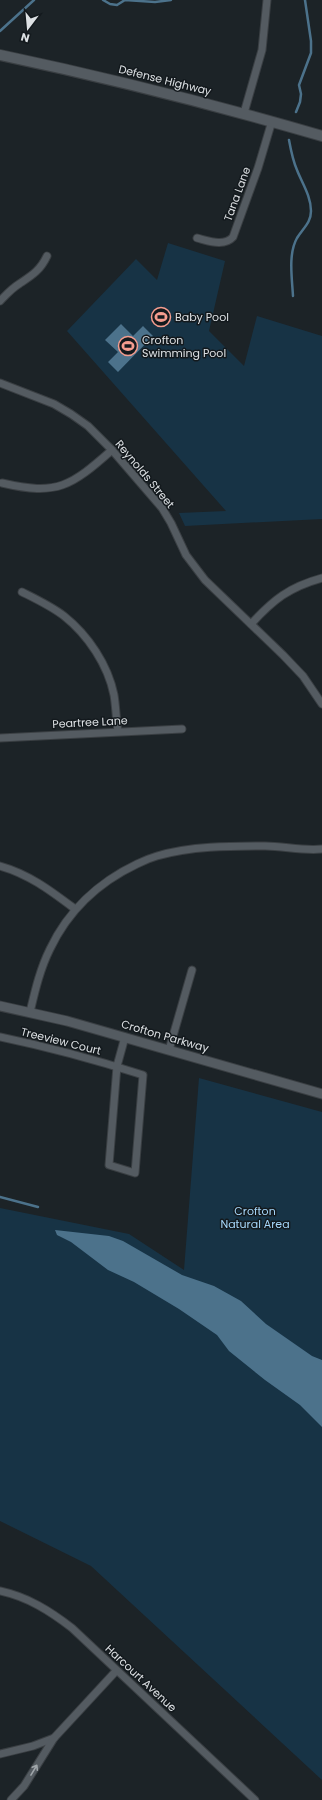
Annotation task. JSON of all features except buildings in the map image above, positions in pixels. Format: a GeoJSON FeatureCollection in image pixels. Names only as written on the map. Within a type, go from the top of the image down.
{"type":"FeatureCollection","features":[{"type":"Feature","properties":{"kind":"main road","name":"Defense Highway"},"geometry":{"type":"LineString","coordinates":[[0,55],[94,75],[244,113],[322,136]]}},
{"type":"Feature","properties":{"kind":"street"},"geometry":{"type":"LineString","coordinates":[[244,113],[262,50],[267,0]]}},
{"type":"Feature","properties":{"kind":"street","name":"Tana Lane"},"geometry":{"type":"LineString","coordinates":[[198,238],[212,242],[225,243],[233,237],[258,168],[272,121]]}},
{"type":"Feature","properties":{"kind":"street"},"geometry":{"type":"LineString","coordinates":[[0,301],[18,284],[36,273],[43,265],[47,256]]}},
{"type":"Feature","properties":{"kind":"street","name":"Reynolds Street"},"geometry":{"type":"LineString","coordinates":[[0,383],[36,395],[72,414],[88,426],[112,450],[162,508],[186,555],[205,580],[303,676],[322,704]]}},
{"type":"Feature","properties":{"kind":"street"},"geometry":{"type":"LineString","coordinates":[[2,483],[34,489],[57,487],[67,484],[84,474],[112,450]]}},
{"type":"Feature","properties":{"kind":"street"},"geometry":{"type":"LineString","coordinates":[[251,624],[274,600],[284,593],[305,583],[322,578]]}},
{"type":"Feature","properties":{"kind":"street"},"geometry":{"type":"LineString","coordinates":[[22,592],[64,616],[78,628],[90,643],[101,661],[114,694],[118,731]]}},
{"type":"Feature","properties":{"kind":"street","name":"Peartree Lane"},"geometry":{"type":"LineString","coordinates":[[0,738],[182,728]]}},
{"type":"Feature","properties":{"kind":"street"},"geometry":{"type":"LineString","coordinates":[[30,1012],[39,977],[60,929],[75,909],[112,878],[155,856],[205,848],[266,846],[300,850],[322,849]]}},
{"type":"Feature","properties":{"kind":"street"},"geometry":{"type":"LineString","coordinates":[[0,866],[26,876],[43,885],[75,909]]}},
{"type":"Feature","properties":{"kind":"street"},"geometry":{"type":"LineString","coordinates":[[169,1050],[192,970]]}},
{"type":"Feature","properties":{"kind":"street","name":"Crofton Parkway"},"geometry":{"type":"LineString","coordinates":[[0,1006],[30,1012],[124,1037],[322,1094]]}},
{"type":"Feature","properties":{"kind":"street"},"geometry":{"type":"LineString","coordinates":[[117,1066],[124,1037]]}},
{"type":"Feature","properties":{"kind":"street","name":"Treeview Court"},"geometry":{"type":"LineString","coordinates":[[0,1038],[40,1046],[117,1066],[143,1075],[136,1173],[109,1165],[117,1066]]}},
{"type":"Feature","properties":{"kind":"street","name":"Harcourt Avenue"},"geometry":{"type":"LineString","coordinates":[[0,1591],[23,1598],[56,1615],[72,1628],[255,1800]]}},
{"type":"Feature","properties":{"kind":"street"},"geometry":{"type":"LineString","coordinates":[[11,1800],[24,1786],[54,1738],[116,1670]]}},
{"type":"Feature","properties":{"kind":"street"},"geometry":{"type":"LineString","coordinates":[[0,1754],[33,1746],[54,1738]]}},
{"type":"Feature","properties":{"kind":"green space"},"geometry":{"type":"Polygon","coordinates":[[[168,243],[225,261],[209,331],[244,366],[257,316],[322,336],[322,519],[185,526],[179,513],[226,511],[67,331],[136,259],[157,280],[168,243]]]}},
{"type":"Feature","properties":{"kind":"green space","name":"Crofton Natural Area"},"geometry":{"type":"Polygon","coordinates":[[[199,1078],[322,1112],[322,1780],[91,1566],[0,1521],[0,1208],[129,1234],[184,1270],[199,1078]]]}},
{"type":"Feature","properties":{"kind":"shaded area","name":"Baby Pool"},"geometry":{"type":"Polygon","coordinates":[[[160,311],[167,318],[161,323],[155,317],[160,311]]]}},
{"type":"Feature","properties":{"kind":"shaded area","name":"Crofton Swimming Pool"},"geometry":{"type":"Polygon","coordinates":[[[121,324],[133,336],[143,326],[153,336],[118,372],[108,362],[118,352],[105,340],[121,324]]]}},
{"type":"Feature","properties":{"kind":"shaded area"},"geometry":{"type":"Polygon","coordinates":[[[55,1230],[109,1236],[123,1241],[182,1275],[214,1286],[241,1301],[266,1324],[312,1356],[322,1360],[322,1427],[300,1405],[265,1380],[229,1351],[217,1335],[179,1309],[134,1282],[108,1270],[71,1242],[57,1235],[55,1230]]]}},
{"type":"Feature","properties":{"kind":"waterway"},"geometry":{"type":"LineString","coordinates":[[0,31],[34,0]]}},
{"type":"Feature","properties":{"kind":"waterway"},"geometry":{"type":"LineString","coordinates":[[103,0],[110,4],[117,5],[125,0],[155,2],[171,0]]}},
{"type":"Feature","properties":{"kind":"waterway"},"geometry":{"type":"LineString","coordinates":[[296,112],[301,94],[299,85],[311,53],[311,41],[305,0]]}},
{"type":"Feature","properties":{"kind":"waterway"},"geometry":{"type":"LineString","coordinates":[[289,140],[294,163],[311,205],[310,219],[297,238],[292,251],[291,266],[293,296]]}},
{"type":"Feature","properties":{"kind":"waterway"},"geometry":{"type":"LineString","coordinates":[[0,1197],[38,1207]]}},
{"type":"Feature","properties":{"kind":"place","name":"Baby Pool"},"geometry":{"type":"Point","coordinates":[161,317]}},
{"type":"Feature","properties":{"kind":"place","name":"Crofton Swimming Pool"},"geometry":{"type":"Point","coordinates":[128,346]}}]}
